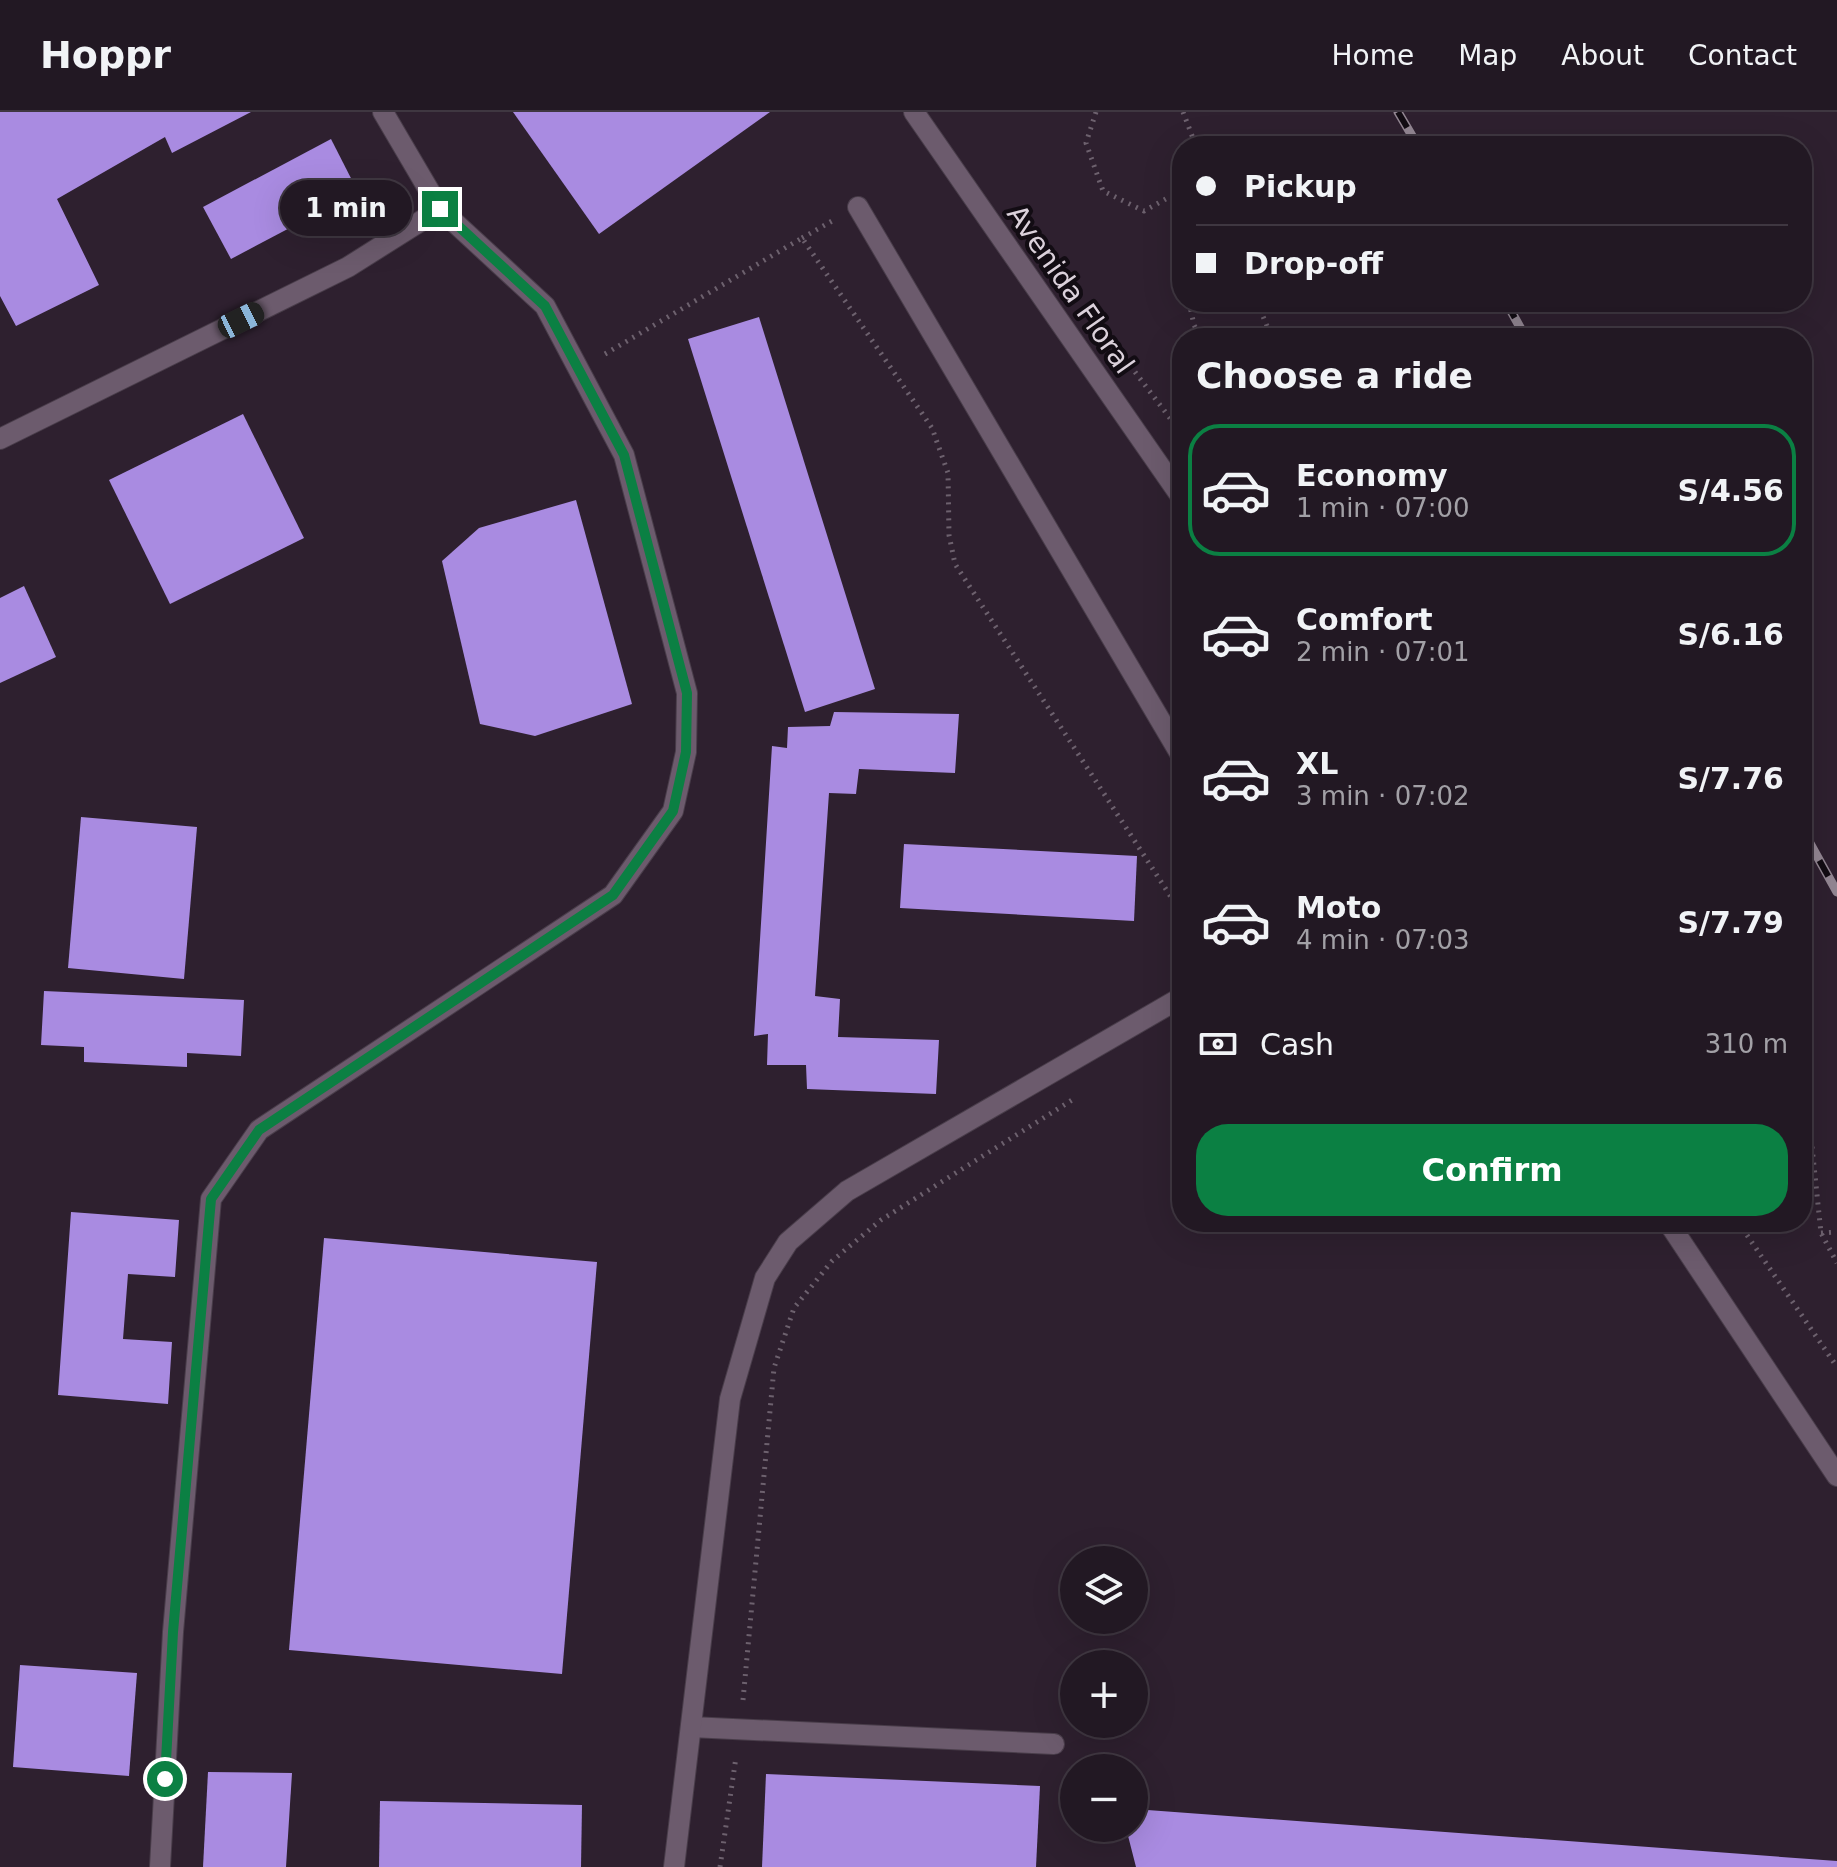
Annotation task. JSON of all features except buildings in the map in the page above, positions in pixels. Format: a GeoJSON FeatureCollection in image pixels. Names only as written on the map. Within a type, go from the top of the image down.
{"type":"FeatureCollection","features":[{"type":"Feature","properties":{"kind":"street"},"geometry":{"type":"LineString","coordinates":[[160,1867],[173,1632],[211,1199],[259,1130],[613,895],[673,811],[686,752],[687,693],[624,455],[545,306],[440,209],[383,112]]}},
{"type":"Feature","properties":{"kind":"street","name":"Avenida Floral"},"geometry":{"type":"LineString","coordinates":[[914,112],[1172,484]]}},
{"type":"Feature","properties":{"kind":"street"},"geometry":{"type":"LineString","coordinates":[[858,207],[1172,740]]}},
{"type":"Feature","properties":{"kind":"street"},"geometry":{"type":"LineString","coordinates":[[0,439],[348,267],[440,209]]}},
{"type":"Feature","properties":{"kind":"street"},"geometry":{"type":"LineString","coordinates":[[674,1867],[730,1399],[765,1278],[788,1242],[847,1191],[1172,1003]]}},
{"type":"Feature","properties":{"kind":"street"},"geometry":{"type":"LineString","coordinates":[[1675,1232],[1837,1476]]}},
{"type":"Feature","properties":{"kind":"street"},"geometry":{"type":"LineString","coordinates":[[691,1727],[1054,1744]]}},
{"type":"Feature","properties":{"kind":"path"},"geometry":{"type":"LineString","coordinates":[[1096,112],[1086,143],[1103,191],[1144,211],[1172,196]]}},
{"type":"Feature","properties":{"kind":"path"},"geometry":{"type":"LineString","coordinates":[[1183,112],[1192,136]]}},
{"type":"Feature","properties":{"kind":"path"},"geometry":{"type":"LineString","coordinates":[[578,370],[802,238],[932,428],[948,473],[949,535],[955,564],[1172,899]]}},
{"type":"Feature","properties":{"kind":"path"},"geometry":{"type":"LineString","coordinates":[[720,1867],[741,1729],[774,1368],[794,1308],[832,1261],[881,1220],[1077,1096]]}},
{"type":"Feature","properties":{"kind":"path"},"geometry":{"type":"LineString","coordinates":[[1812,1147],[1821,1233],[1837,1263]]}},
{"type":"Feature","properties":{"kind":"path"},"geometry":{"type":"LineString","coordinates":[[1745,1232],[1837,1367]]}},
{"type":"Feature","properties":{"kind":"path"},"geometry":{"type":"LineString","coordinates":[[1821,1233],[1837,1232]]}},
{"type":"Feature","properties":{"kind":"railway"},"geometry":{"type":"LineString","coordinates":[[1398,112],[1412,136]]}},
{"type":"Feature","properties":{"kind":"railway"},"geometry":{"type":"LineString","coordinates":[[1512,312],[1520,328]]}},
{"type":"Feature","properties":{"kind":"railway"},"geometry":{"type":"LineString","coordinates":[[1812,847],[1837,892]]}},
{"type":"Feature","properties":{"kind":"route"},"geometry":{"type":"LineString","coordinates":[[165,1779],[173,1632],[211,1199],[259,1130],[613,895],[673,811],[686,752],[687,693],[624,455],[545,306],[440,209]]}}]}
